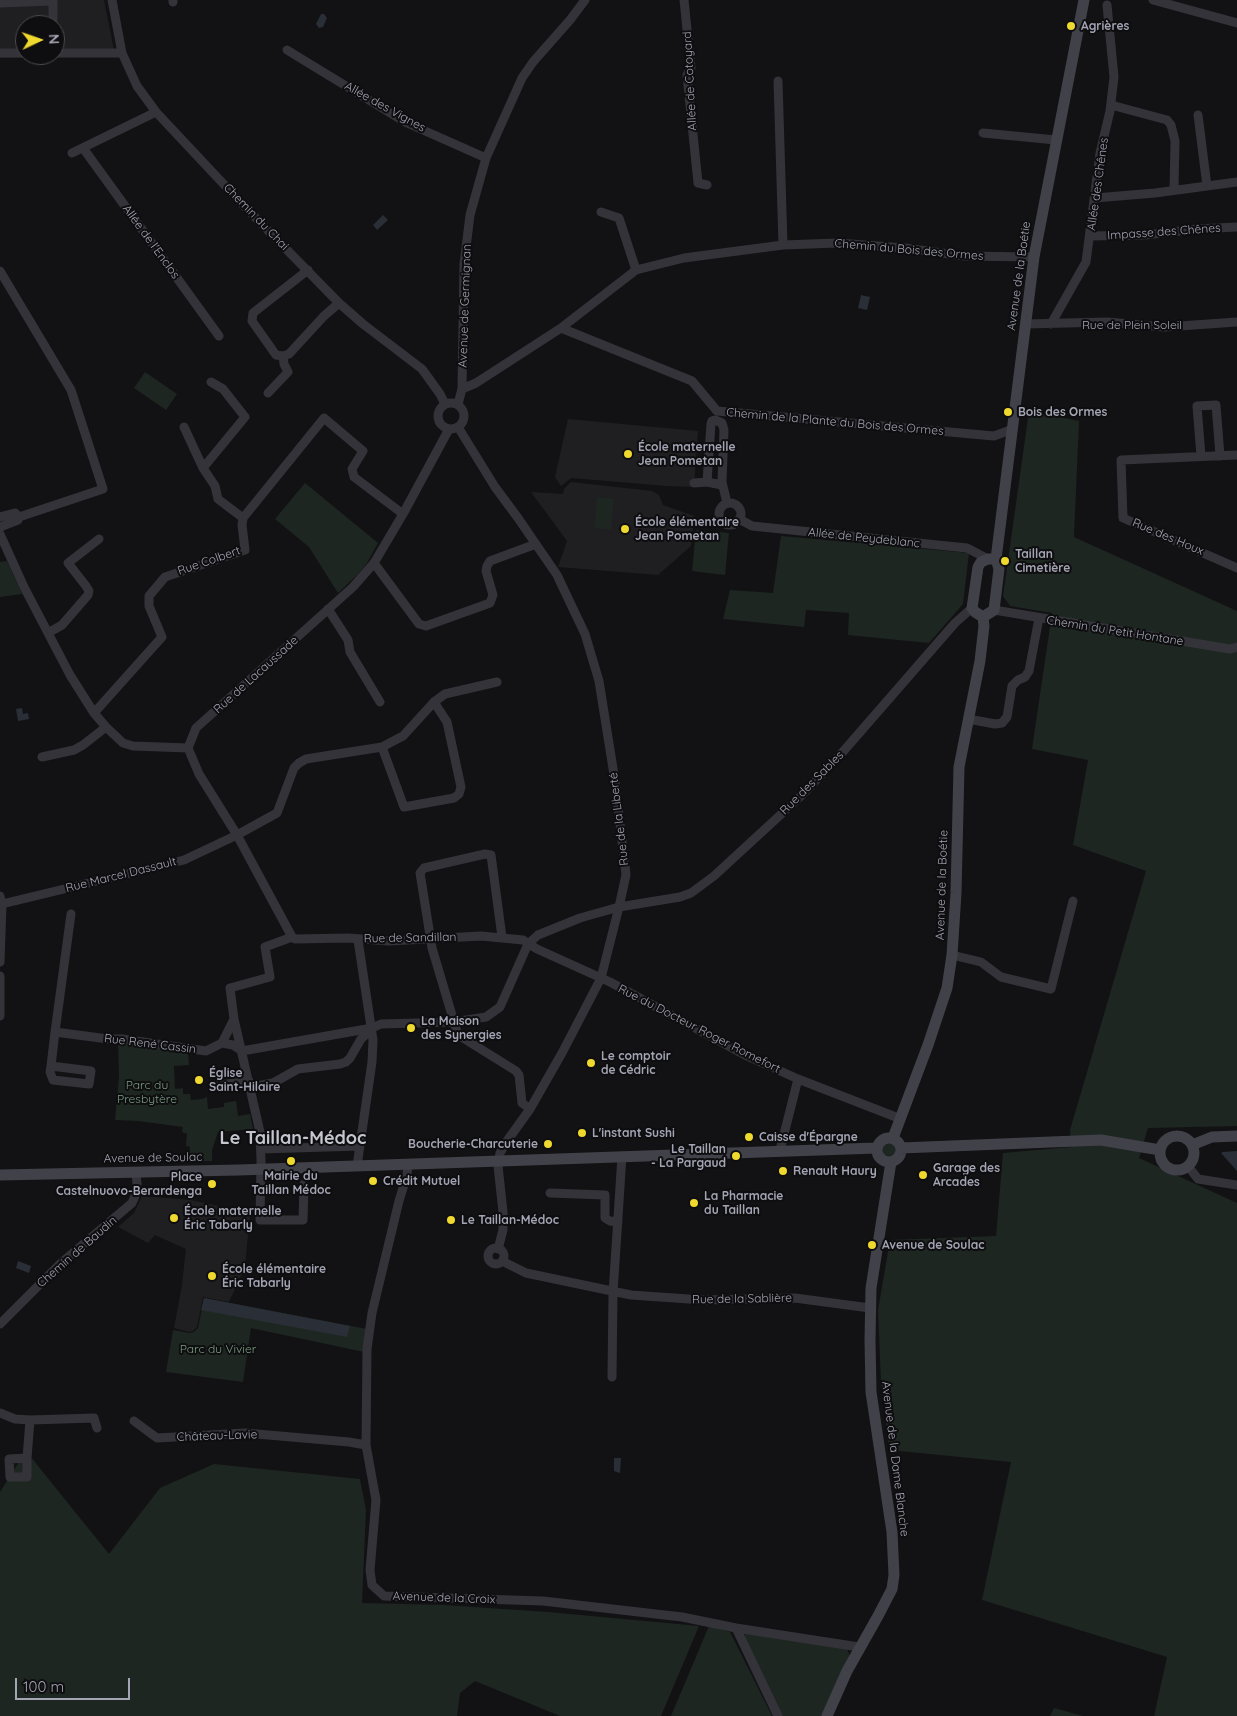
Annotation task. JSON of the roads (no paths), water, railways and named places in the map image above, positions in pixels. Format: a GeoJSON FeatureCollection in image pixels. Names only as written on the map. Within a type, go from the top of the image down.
{"type":"FeatureCollection","features":[{"type":"Feature","properties":{"kind":"main road","name":"Avenue de la Boétie"},"geometry":{"type":"LineString","coordinates":[[992,559],[1013,429],[1034,257],[1084,0]]}},
{"type":"Feature","properties":{"kind":"main road"},"geometry":{"type":"LineString","coordinates":[[992,559],[1000,569],[994,610],[984,622],[972,608],[978,567],[981,562],[992,559]]}},
{"type":"Feature","properties":{"kind":"main road","name":"Avenue de la Boétie"},"geometry":{"type":"LineString","coordinates":[[893,1138],[947,988],[952,954],[957,867],[959,767],[980,662],[984,622]]}},
{"type":"Feature","properties":{"kind":"main road"},"geometry":{"type":"LineString","coordinates":[[1176,1136],[1188,1140],[1192,1145],[1194,1154],[1188,1166],[1181,1170],[1172,1170],[1163,1162],[1160,1150],[1165,1142],[1176,1136]]}},
{"type":"Feature","properties":{"kind":"main road"},"geometry":{"type":"LineString","coordinates":[[1192,1145],[1212,1137],[1237,1136]]}},
{"type":"Feature","properties":{"kind":"main road"},"geometry":{"type":"LineString","coordinates":[[893,1138],[898,1141],[901,1148],[898,1157],[891,1162],[881,1159],[877,1148],[879,1143],[883,1139],[893,1138]]}},
{"type":"Feature","properties":{"kind":"main road"},"geometry":{"type":"LineString","coordinates":[[901,1148],[1101,1140],[1160,1150]]}},
{"type":"Feature","properties":{"kind":"main road","name":"Avenue de Soulac"},"geometry":{"type":"LineString","coordinates":[[0,1175],[136,1173],[877,1148]]}},
{"type":"Feature","properties":{"kind":"main road","name":"Avenue de la Dame Blanche"},"geometry":{"type":"LineString","coordinates":[[827,1716],[859,1646],[878,1616],[892,1588],[894,1575],[892,1532],[871,1392],[870,1308],[871,1288],[891,1162]]}},
{"type":"Feature","properties":{"kind":"street","name":"Chemin du Chai"},"geometry":{"type":"LineString","coordinates":[[112,0],[122,53],[137,86],[156,112],[339,303],[422,369],[445,404]]}},
{"type":"Feature","properties":{"kind":"street","name":"Avenue de Germignan"},"geometry":{"type":"LineString","coordinates":[[458,404],[462,389],[464,264],[470,215],[486,158],[522,78],[585,0]]}},
{"type":"Feature","properties":{"kind":"street","name":"Allée de Cotoyard"},"geometry":{"type":"LineString","coordinates":[[684,0],[691,68],[687,75],[698,183],[707,185]]}},
{"type":"Feature","properties":{"kind":"street"},"geometry":{"type":"LineString","coordinates":[[1153,0],[1237,23]]}},
{"type":"Feature","properties":{"kind":"street"},"geometry":{"type":"LineString","coordinates":[[0,2],[53,1],[54,15]]}},
{"type":"Feature","properties":{"kind":"street","name":"Allée des Chênes"},"geometry":{"type":"LineString","coordinates":[[1051,324],[1086,262],[1100,153],[1111,106],[1114,77],[1107,5]]}},
{"type":"Feature","properties":{"kind":"street","name":"Allée des Vignes"},"geometry":{"type":"LineString","coordinates":[[287,50],[405,122],[486,158]]}},
{"type":"Feature","properties":{"kind":"street"},"geometry":{"type":"LineString","coordinates":[[0,53],[15,52]]}},
{"type":"Feature","properties":{"kind":"street"},"geometry":{"type":"LineString","coordinates":[[65,52],[122,53]]}},
{"type":"Feature","properties":{"kind":"street"},"geometry":{"type":"LineString","coordinates":[[778,81],[783,245]]}},
{"type":"Feature","properties":{"kind":"street"},"geometry":{"type":"LineString","coordinates":[[1111,106],[1167,120],[1171,124],[1175,142],[1174,190]]}},
{"type":"Feature","properties":{"kind":"street"},"geometry":{"type":"LineString","coordinates":[[72,152],[156,112]]}},
{"type":"Feature","properties":{"kind":"street"},"geometry":{"type":"LineString","coordinates":[[1198,115],[1207,186]]}},
{"type":"Feature","properties":{"kind":"street"},"geometry":{"type":"LineString","coordinates":[[983,133],[1056,140]]}},
{"type":"Feature","properties":{"kind":"street","name":"Allée de l'Enclos"},"geometry":{"type":"LineString","coordinates":[[83,148],[219,336]]}},
{"type":"Feature","properties":{"kind":"street"},"geometry":{"type":"LineString","coordinates":[[1094,198],[1237,182]]}},
{"type":"Feature","properties":{"kind":"street"},"geometry":{"type":"LineString","coordinates":[[601,212],[619,218],[636,270]]}},
{"type":"Feature","properties":{"kind":"street","name":"Impasse des Chênes"},"geometry":{"type":"LineString","coordinates":[[1090,236],[1145,235],[1237,227]]}},
{"type":"Feature","properties":{"kind":"street","name":"Chemin du Bois des Ormes"},"geometry":{"type":"LineString","coordinates":[[462,389],[476,384],[561,328],[636,270],[684,258],[783,245],[837,243],[905,248],[964,256],[1034,257]]}},
{"type":"Feature","properties":{"kind":"street"},"geometry":{"type":"LineString","coordinates":[[308,270],[255,310],[252,317],[252,320],[276,355],[284,356],[289,354],[324,316],[339,303]]}},
{"type":"Feature","properties":{"kind":"street"},"geometry":{"type":"LineString","coordinates":[[0,271],[71,390],[103,489],[19,516],[18,520],[0,527]]}},
{"type":"Feature","properties":{"kind":"street","name":"Rue de Plein Soleil"},"geometry":{"type":"LineString","coordinates":[[1026,324],[1107,322],[1165,327],[1237,322]]}},
{"type":"Feature","properties":{"kind":"street","name":"Chemin de la Plante du Bois des Ormes"},"geometry":{"type":"LineString","coordinates":[[561,328],[692,381],[717,411],[994,436],[1013,429]]}},
{"type":"Feature","properties":{"kind":"street"},"geometry":{"type":"LineString","coordinates":[[268,392],[288,372],[284,364],[284,356]]}},
{"type":"Feature","properties":{"kind":"street"},"geometry":{"type":"LineString","coordinates":[[203,468],[245,417],[223,389],[211,382]]}},
{"type":"Feature","properties":{"kind":"street"},"geometry":{"type":"LineString","coordinates":[[445,404],[458,404],[464,411],[462,424],[454,428],[443,426],[438,418],[439,411],[445,404]]}},
{"type":"Feature","properties":{"kind":"street"},"geometry":{"type":"LineString","coordinates":[[1220,456],[1216,405],[1198,406],[1201,456],[1220,456],[1237,455]]}},
{"type":"Feature","properties":{"kind":"street"},"geometry":{"type":"LineString","coordinates":[[184,427],[203,468],[214,486],[218,499],[243,518],[324,418],[363,450],[352,469],[354,476],[403,514]]}},
{"type":"Feature","properties":{"kind":"street","name":"Allée de Peydeblanc"},"geometry":{"type":"LineString","coordinates":[[708,482],[711,424],[712,421],[719,420],[724,430],[722,485],[727,503]]}},
{"type":"Feature","properties":{"kind":"street","name":"Rue de Lacaussade"},"geometry":{"type":"LineString","coordinates":[[188,748],[196,728],[352,587],[374,563],[454,428]]}},
{"type":"Feature","properties":{"kind":"street","name":"Rue de la Liberté"},"geometry":{"type":"LineString","coordinates":[[454,428],[557,575],[585,634],[599,681],[615,781],[626,875],[601,978],[562,1053],[530,1109],[507,1141],[499,1160],[503,1230],[498,1248],[504,1254],[502,1262]]}},
{"type":"Feature","properties":{"kind":"street","name":"Rue des Houx"},"geometry":{"type":"LineString","coordinates":[[1201,456],[1121,460],[1123,518],[1237,568]]}},
{"type":"Feature","properties":{"kind":"street"},"geometry":{"type":"LineString","coordinates":[[694,483],[708,482],[722,485]]}},
{"type":"Feature","properties":{"kind":"street","name":"Allée de Peydeblanc"},"geometry":{"type":"LineString","coordinates":[[727,503],[735,504],[740,508],[741,514],[739,519],[732,524],[726,524],[719,515],[721,508],[727,503]]}},
{"type":"Feature","properties":{"kind":"street"},"geometry":{"type":"LineString","coordinates":[[0,517],[14,513],[19,516]]}},
{"type":"Feature","properties":{"kind":"street","name":"Rue Colbert"},"geometry":{"type":"LineString","coordinates":[[94,713],[162,637],[149,606],[149,596],[165,577],[245,550],[243,518]]}},
{"type":"Feature","properties":{"kind":"street","name":"Allée de Peydeblanc"},"geometry":{"type":"LineString","coordinates":[[739,519],[752,526],[967,548],[992,559]]}},
{"type":"Feature","properties":{"kind":"street"},"geometry":{"type":"LineString","coordinates":[[0,534],[24,587],[70,675],[94,713],[123,743],[133,746],[188,748],[199,774],[237,835],[292,936],[265,947],[270,977],[230,988],[234,1019],[260,1132],[260,1220],[304,1220],[304,1184]]}},
{"type":"Feature","properties":{"kind":"street"},"geometry":{"type":"LineString","coordinates":[[48,633],[62,625],[88,595],[89,591],[86,586],[68,563],[99,539]]}},
{"type":"Feature","properties":{"kind":"street"},"geometry":{"type":"LineString","coordinates":[[374,563],[419,624],[426,626],[490,603],[493,595],[486,571],[490,561],[536,544]]}},
{"type":"Feature","properties":{"kind":"street","name":"Rue des Sables"},"geometry":{"type":"LineString","coordinates":[[528,944],[538,935],[580,918],[619,907],[680,897],[691,893],[714,876],[802,795],[841,754],[955,623],[972,608]]}},
{"type":"Feature","properties":{"kind":"street"},"geometry":{"type":"LineString","coordinates":[[328,609],[348,640],[350,652],[380,702]]}},
{"type":"Feature","properties":{"kind":"street","name":"Chemin du Petit Hontane"},"geometry":{"type":"LineString","coordinates":[[994,610],[1230,649],[1237,647]]}},
{"type":"Feature","properties":{"kind":"street"},"geometry":{"type":"LineString","coordinates":[[968,719],[995,724],[1002,723],[1007,717],[1012,686],[1018,680],[1025,677],[1029,671],[1038,618]]}},
{"type":"Feature","properties":{"kind":"street"},"geometry":{"type":"LineString","coordinates":[[434,702],[447,722],[461,787],[459,794],[454,798],[404,807],[382,747],[403,736],[434,702],[445,694],[496,682]]}},
{"type":"Feature","properties":{"kind":"street"},"geometry":{"type":"LineString","coordinates":[[42,757],[74,750],[83,746],[106,727]]}},
{"type":"Feature","properties":{"kind":"street","name":"Rue Marcel Dassault"},"geometry":{"type":"LineString","coordinates":[[1,900],[184,860],[237,835],[277,813],[294,768],[299,762],[306,759],[382,747]]}},
{"type":"Feature","properties":{"kind":"street"},"geometry":{"type":"LineString","coordinates":[[502,937],[490,856],[485,854],[424,868],[420,874],[430,939],[441,984],[457,1032],[462,1038],[516,1071],[519,1075],[522,1103],[530,1109]]}},
{"type":"Feature","properties":{"kind":"street"},"geometry":{"type":"LineString","coordinates":[[0,962],[1,900]]}},
{"type":"Feature","properties":{"kind":"street"},"geometry":{"type":"LineString","coordinates":[[952,954],[981,962],[1002,976],[1051,989],[1073,901]]}},
{"type":"Feature","properties":{"kind":"street"},"geometry":{"type":"LineString","coordinates":[[51,1066],[71,914]]}},
{"type":"Feature","properties":{"kind":"street","name":"Rue de Sandillan"},"geometry":{"type":"LineString","coordinates":[[292,936],[295,939],[348,938],[389,941],[502,937],[524,940],[528,944]]}},
{"type":"Feature","properties":{"kind":"street"},"geometry":{"type":"LineString","coordinates":[[357,1166],[374,1040],[358,940]]}},
{"type":"Feature","properties":{"kind":"street"},"geometry":{"type":"LineString","coordinates":[[234,1019],[222,1043],[233,1045],[242,1051],[372,1028],[381,1024],[454,1022],[486,1017],[500,1007],[528,944]]}},
{"type":"Feature","properties":{"kind":"street","name":"Rue du Docteur Roger Romefort"},"geometry":{"type":"LineString","coordinates":[[528,944],[601,978],[747,1056],[798,1079],[901,1119]]}},
{"type":"Feature","properties":{"kind":"street"},"geometry":{"type":"LineString","coordinates":[[0,976],[0,1016]]}},
{"type":"Feature","properties":{"kind":"street"},"geometry":{"type":"LineString","coordinates":[[212,1086],[273,1082],[298,1069],[346,1062],[361,1039],[372,1028]]}},
{"type":"Feature","properties":{"kind":"street","name":"Rue René Cassin"},"geometry":{"type":"LineString","coordinates":[[55,1032],[206,1051],[222,1043]]}},
{"type":"Feature","properties":{"kind":"street"},"geometry":{"type":"LineString","coordinates":[[780,1150],[798,1079]]}},
{"type":"Feature","properties":{"kind":"street"},"geometry":{"type":"LineString","coordinates":[[261,1149],[360,1146]]}},
{"type":"Feature","properties":{"kind":"street"},"geometry":{"type":"LineString","coordinates":[[612,1377],[613,1293],[622,1156]]}},
{"type":"Feature","properties":{"kind":"street","name":"Avenue de la Croix"},"geometry":{"type":"LineString","coordinates":[[408,1164],[407,1175],[398,1201],[372,1313],[367,1359],[366,1445],[376,1500],[370,1570],[372,1585],[384,1596],[543,1601],[682,1618],[859,1646]]}},
{"type":"Feature","properties":{"kind":"street"},"geometry":{"type":"LineString","coordinates":[[1188,1166],[1198,1179],[1237,1185]]}},
{"type":"Feature","properties":{"kind":"street","name":"Chemin de Baudin"},"geometry":{"type":"LineString","coordinates":[[0,1324],[60,1264],[132,1203],[137,1184],[136,1173]]}},
{"type":"Feature","properties":{"kind":"street"},"geometry":{"type":"LineString","coordinates":[[550,1193],[605,1194],[605,1218],[618,1222]]}},
{"type":"Feature","properties":{"kind":"street","name":"Rue de la Sablière"},"geometry":{"type":"LineString","coordinates":[[502,1262],[526,1273],[613,1293],[703,1300],[795,1298],[870,1308]]}},
{"type":"Feature","properties":{"kind":"street"},"geometry":{"type":"LineString","coordinates":[[0,1413],[15,1419],[30,1420],[94,1418],[97,1428]]}},
{"type":"Feature","properties":{"kind":"street"},"geometry":{"type":"LineString","coordinates":[[27,1458],[30,1420]]}},
{"type":"Feature","properties":{"kind":"street","name":"Château-Lavie"},"geometry":{"type":"LineString","coordinates":[[134,1421],[157,1438],[245,1432],[366,1445]]}},
{"type":"Feature","properties":{"kind":"street"},"geometry":{"type":"LineString","coordinates":[[736,1628],[778,1716]]}},
{"type":"Feature","properties":{"kind":"place","name":"Agrières"},"geometry":{"type":"Point","coordinates":[1071,26]}},
{"type":"Feature","properties":{"kind":"place","name":"Bois des Ormes"},"geometry":{"type":"Point","coordinates":[1008,412]}},
{"type":"Feature","properties":{"kind":"place","name":"École maternelle Jean Pometan"},"geometry":{"type":"Point","coordinates":[628,454]}},
{"type":"Feature","properties":{"kind":"place","name":"École élémentaire Jean Pometan"},"geometry":{"type":"Point","coordinates":[625,529]}},
{"type":"Feature","properties":{"kind":"place","name":"Taillan Cimetière"},"geometry":{"type":"Point","coordinates":[1005,561]}},
{"type":"Feature","properties":{"kind":"place","name":"La Maison des Synergies"},"geometry":{"type":"Point","coordinates":[411,1028]}},
{"type":"Feature","properties":{"kind":"place","name":"Le comptoir de Cédric"},"geometry":{"type":"Point","coordinates":[591,1063]}},
{"type":"Feature","properties":{"kind":"place","name":"Église Saint-Hilaire"},"geometry":{"type":"Point","coordinates":[199,1080]}},
{"type":"Feature","properties":{"kind":"place","name":"L'instant Sushi"},"geometry":{"type":"Point","coordinates":[582,1133]}},
{"type":"Feature","properties":{"kind":"place","name":"Caisse d'Épargne"},"geometry":{"type":"Point","coordinates":[749,1137]}},
{"type":"Feature","properties":{"kind":"place","name":"Boucherie-Charcuterie"},"geometry":{"type":"Point","coordinates":[548,1144]}},
{"type":"Feature","properties":{"kind":"place","name":"Le Taillan - La Pargaud"},"geometry":{"type":"Point","coordinates":[736,1156]}},
{"type":"Feature","properties":{"kind":"place","name":"Mairie du Taillan Médoc"},"geometry":{"type":"Point","coordinates":[291,1161]}},
{"type":"Feature","properties":{"kind":"place","name":"Renault Haury"},"geometry":{"type":"Point","coordinates":[783,1171]}},
{"type":"Feature","properties":{"kind":"place","name":"Garage des Arcades"},"geometry":{"type":"Point","coordinates":[923,1175]}},
{"type":"Feature","properties":{"kind":"place","name":"Crédit Mutuel"},"geometry":{"type":"Point","coordinates":[373,1181]}},
{"type":"Feature","properties":{"kind":"place","name":"Place Castelnuovo-Berardenga"},"geometry":{"type":"Point","coordinates":[212,1184]}},
{"type":"Feature","properties":{"kind":"place","name":"La Pharmacie du Taillan"},"geometry":{"type":"Point","coordinates":[694,1203]}},
{"type":"Feature","properties":{"kind":"place","name":"École maternelle Éric Tabarly"},"geometry":{"type":"Point","coordinates":[174,1218]}},
{"type":"Feature","properties":{"kind":"place","name":"Le Taillan-Médoc"},"geometry":{"type":"Point","coordinates":[451,1220]}},
{"type":"Feature","properties":{"kind":"place","name":"Avenue de Soulac"},"geometry":{"type":"Point","coordinates":[872,1245]}},
{"type":"Feature","properties":{"kind":"place","name":"École élémentaire Éric Tabarly"},"geometry":{"type":"Point","coordinates":[212,1276]}},
{"type":"Feature","properties":{"kind":"district","name":"Le Taillan-Médoc"},"geometry":{"type":"Point","coordinates":[293,1139]}},
{"type":"Feature","properties":{"kind":"park label","name":"Parc du Presbytère"},"geometry":{"type":"Point","coordinates":[147,1092]}},
{"type":"Feature","properties":{"kind":"park label","name":"Parc du Vivier"},"geometry":{"type":"Point","coordinates":[218,1349]}}]}
